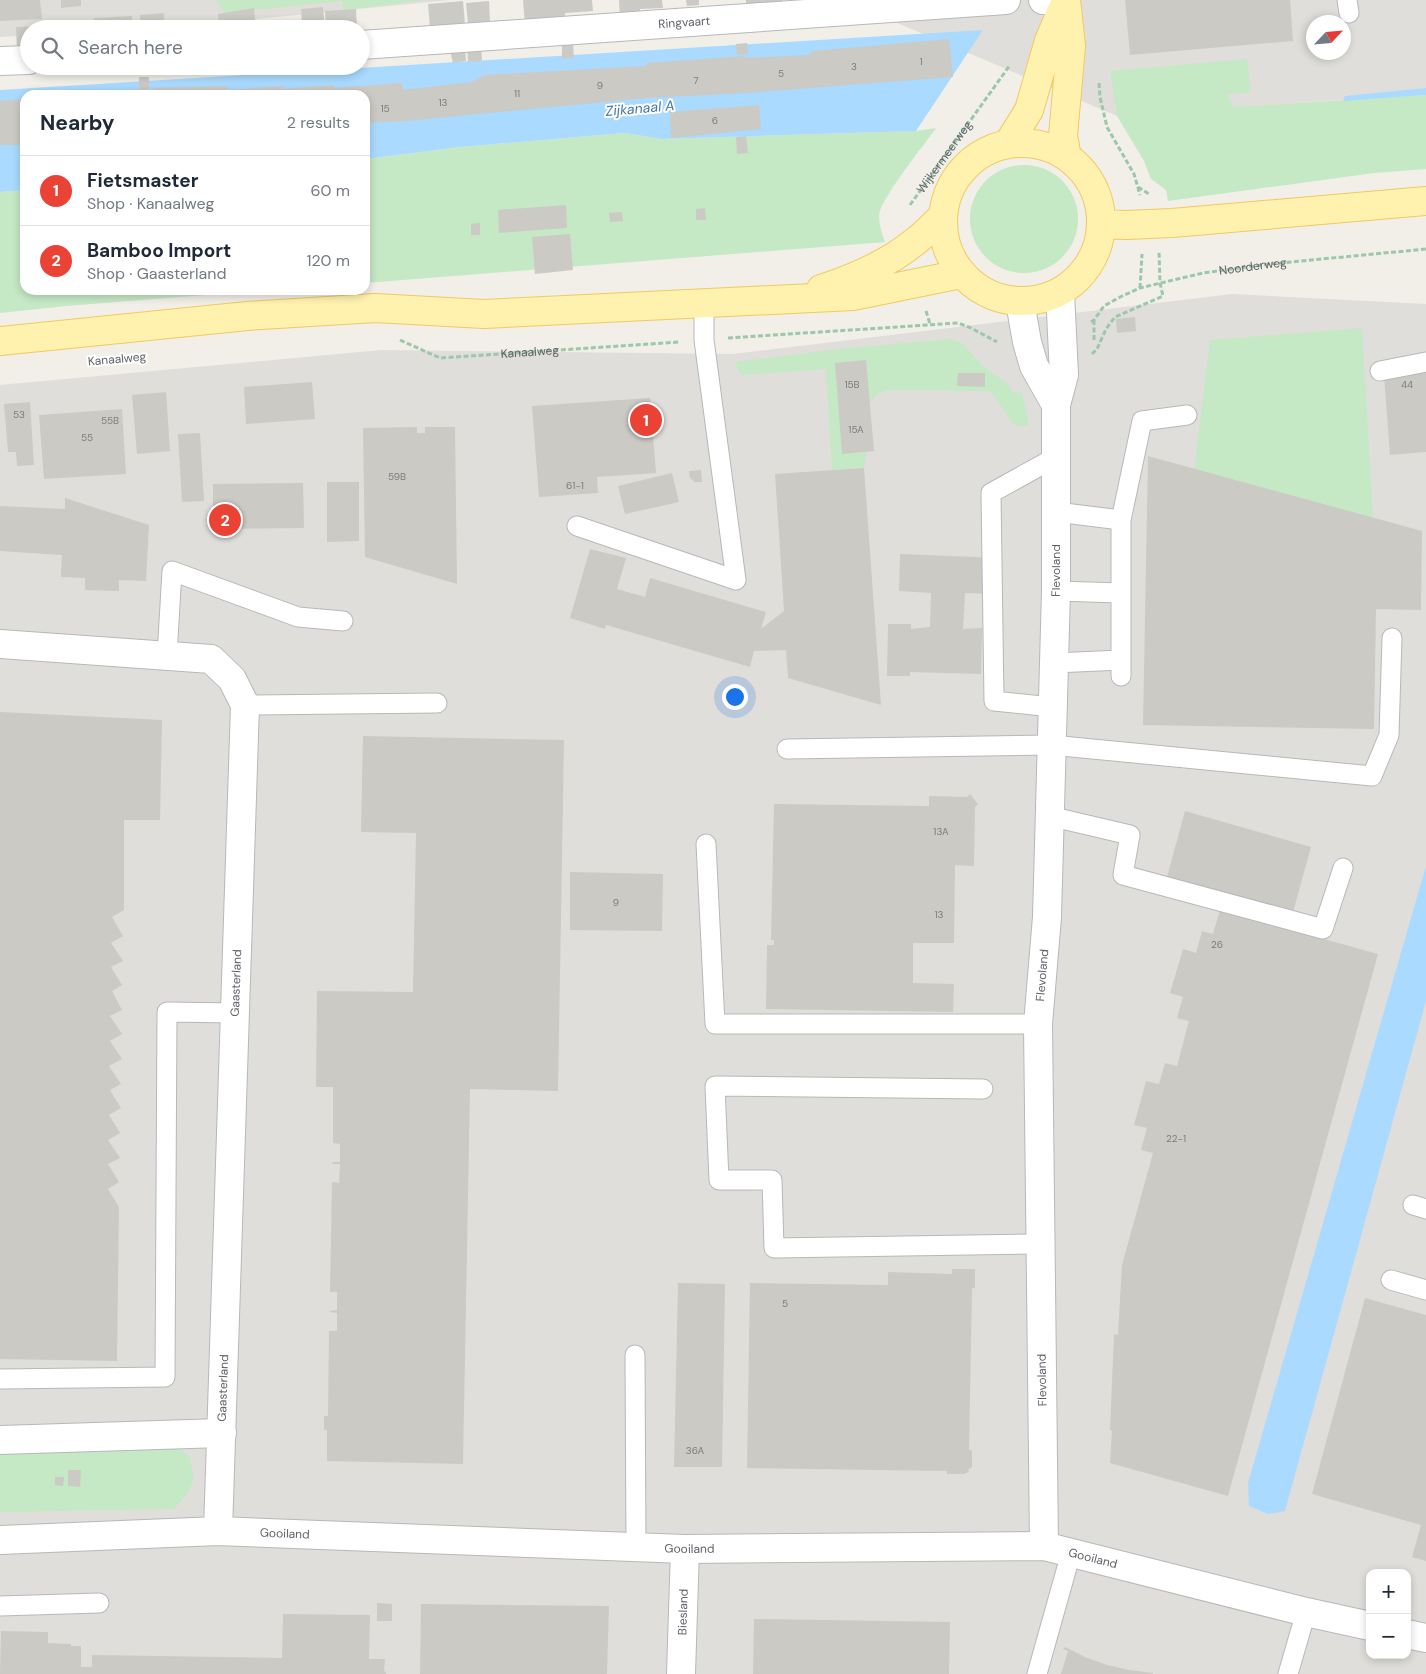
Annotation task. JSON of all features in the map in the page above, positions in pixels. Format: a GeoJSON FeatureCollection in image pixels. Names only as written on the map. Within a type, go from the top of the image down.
{"type":"FeatureCollection","features":[{"type":"Feature","properties":{"kind":"main road"},"geometry":{"type":"LineString","coordinates":[[1008,144],[1029,110],[1049,41],[1058,0]]}},
{"type":"Feature","properties":{"kind":"main road"},"geometry":{"type":"LineString","coordinates":[[1058,0],[1071,46],[1062,136],[1067,157]]}},
{"type":"Feature","properties":{"kind":"main road"},"geometry":{"type":"LineString","coordinates":[[1028,143],[1048,148],[1067,157],[1086,175],[1098,198],[1101,224],[1098,245],[1089,264],[1076,280],[1060,292],[1040,300],[1020,302],[988,294],[961,274],[950,257],[944,237],[942,216],[947,196],[956,178],[970,162],[988,150],[1008,144],[1028,143]]}},
{"type":"Feature","properties":{"kind":"main road"},"geometry":{"type":"LineString","coordinates":[[1101,224],[1151,224],[1426,201]]}},
{"type":"Feature","properties":{"kind":"main road"},"geometry":{"type":"LineString","coordinates":[[786,300],[846,281],[882,264],[908,247],[942,216]]}},
{"type":"Feature","properties":{"kind":"main road"},"geometry":{"type":"LineString","coordinates":[[0,341],[247,316],[375,308],[484,314],[852,296],[961,274]]}},
{"type":"Feature","properties":{"kind":"street","name":"Ringvaart"},"geometry":{"type":"LineString","coordinates":[[370,44],[1006,0]]}},
{"type":"Feature","properties":{"kind":"street"},"geometry":{"type":"LineString","coordinates":[[0,61],[20,60]]}},
{"type":"Feature","properties":{"kind":"street","name":"Flevoland"},"geometry":{"type":"LineString","coordinates":[[1044,1546],[1038,1024],[1047,917],[1050,745],[1056,591],[1056,404],[1064,375],[1060,292]]}},
{"type":"Feature","properties":{"kind":"street"},"geometry":{"type":"LineString","coordinates":[[1020,302],[1027,342],[1034,366],[1056,404]]}},
{"type":"Feature","properties":{"kind":"street","name":"Gaasterland"},"geometry":{"type":"LineString","coordinates":[[0,644],[211,659],[232,680],[244,704],[218,1531]]}},
{"type":"Feature","properties":{"kind":"street"},"geometry":{"type":"LineString","coordinates":[[0,1440],[222,1433]]}},
{"type":"Feature","properties":{"kind":"street","name":"Gooiland"},"geometry":{"type":"LineString","coordinates":[[0,1540],[218,1531],[685,1549],[1044,1546],[1306,1612],[1366,1625]]}},
{"type":"Feature","properties":{"kind":"street","name":"Biesland"},"geometry":{"type":"LineString","coordinates":[[681,1674],[685,1549]]}},
{"type":"Feature","properties":{"kind":"street"},"geometry":{"type":"LineString","coordinates":[[1411,1635],[1426,1638]]}},
{"type":"Feature","properties":{"kind":"lane"},"geometry":{"type":"LineString","coordinates":[[577,526],[736,580],[704,340],[704,304]]}},
{"type":"Feature","properties":{"kind":"lane"},"geometry":{"type":"LineString","coordinates":[[1380,371],[1426,362]]}},
{"type":"Feature","properties":{"kind":"lane"},"geometry":{"type":"LineString","coordinates":[[1054,663],[1121,668],[1121,520],[1142,421],[1187,415]]}},
{"type":"Feature","properties":{"kind":"lane"},"geometry":{"type":"LineString","coordinates":[[1052,707],[994,701],[991,493],[1056,457]]}},
{"type":"Feature","properties":{"kind":"lane"},"geometry":{"type":"LineString","coordinates":[[1056,512],[1121,520]]}},
{"type":"Feature","properties":{"kind":"lane"},"geometry":{"type":"LineString","coordinates":[[167,656],[172,571],[298,617],[342,620]]}},
{"type":"Feature","properties":{"kind":"lane"},"geometry":{"type":"LineString","coordinates":[[1056,591],[1121,593]]}},
{"type":"Feature","properties":{"kind":"lane"},"geometry":{"type":"LineString","coordinates":[[787,749],[1050,745],[1372,776],[1389,735],[1392,638]]}},
{"type":"Feature","properties":{"kind":"lane"},"geometry":{"type":"LineString","coordinates":[[244,704],[437,703]]}},
{"type":"Feature","properties":{"kind":"lane"},"geometry":{"type":"LineString","coordinates":[[1049,816],[1130,835],[1123,875],[1323,929],[1342,868]]}},
{"type":"Feature","properties":{"kind":"lane"},"geometry":{"type":"LineString","coordinates":[[706,844],[715,1024],[1038,1024]]}},
{"type":"Feature","properties":{"kind":"lane"},"geometry":{"type":"LineString","coordinates":[[0,1379],[166,1377],[167,1012],[235,1013]]}},
{"type":"Feature","properties":{"kind":"lane"},"geometry":{"type":"LineString","coordinates":[[983,1089],[715,1086],[719,1180],[772,1180],[774,1248],[1040,1244]]}},
{"type":"Feature","properties":{"kind":"lane"},"geometry":{"type":"LineString","coordinates":[[1390,1280],[1426,1290]]}},
{"type":"Feature","properties":{"kind":"lane"},"geometry":{"type":"LineString","coordinates":[[635,1355],[636,1547]]}},
{"type":"Feature","properties":{"kind":"lane"},"geometry":{"type":"LineString","coordinates":[[1037,1674],[1071,1553]]}},
{"type":"Feature","properties":{"kind":"lane"},"geometry":{"type":"LineString","coordinates":[[0,1606],[99,1603]]}},
{"type":"Feature","properties":{"kind":"lane"},"geometry":{"type":"LineString","coordinates":[[1288,1674],[1306,1612]]}},
{"type":"Feature","properties":{"kind":"path","name":"Wijkermeerweg"},"geometry":{"type":"LineString","coordinates":[[908,247],[903,219],[914,198],[1011,64]]}},
{"type":"Feature","properties":{"kind":"path"},"geometry":{"type":"LineString","coordinates":[[1063,360],[1092,354],[1097,349],[1106,329],[1115,317],[1163,296],[1151,224],[1134,174],[1106,127],[1100,97],[1099,78]]}},
{"type":"Feature","properties":{"kind":"path"},"geometry":{"type":"LineString","coordinates":[[1138,186],[1158,200],[1151,224],[1140,288]]}},
{"type":"Feature","properties":{"kind":"path","name":"Noorderweg"},"geometry":{"type":"LineString","coordinates":[[1094,320],[1104,306],[1140,288],[1203,273],[1426,249]]}},
{"type":"Feature","properties":{"kind":"path"},"geometry":{"type":"LineString","coordinates":[[918,282],[930,324]]}},
{"type":"Feature","properties":{"kind":"path","name":"Kanaalweg"},"geometry":{"type":"LineString","coordinates":[[393,337],[440,358],[958,323],[972,328],[995,342],[1008,344],[1027,342]]}},
{"type":"Feature","properties":{"kind":"shaded area"},"geometry":{"type":"Polygon","coordinates":[[[0,0],[450,0],[247,20],[20,20],[20,36],[0,37],[0,0]]]}},
{"type":"Feature","properties":{"kind":"shaded area"},"geometry":{"type":"Polygon","coordinates":[[[843,0],[1426,0],[1426,94],[1117,116],[843,0]]]}},
{"type":"Feature","properties":{"kind":"shaded area"},"geometry":{"type":"Polygon","coordinates":[[[1232,294],[1426,304],[1426,1674],[0,1674],[0,385],[381,350],[733,354],[1232,294]]]}},
{"type":"Feature","properties":{"kind":"green space"},"geometry":{"type":"Polygon","coordinates":[[[216,0],[426,0],[343,10],[342,1],[225,13],[216,0]]]}},
{"type":"Feature","properties":{"kind":"green space"},"geometry":{"type":"Polygon","coordinates":[[[1247,59],[1251,92],[1227,94],[1234,107],[1426,95],[1426,169],[1374,173],[1168,201],[1166,190],[1151,179],[1144,161],[1117,116],[1110,71],[1247,59]]]}},
{"type":"Feature","properties":{"kind":"green space"},"geometry":{"type":"Polygon","coordinates":[[[936,128],[895,184],[882,207],[879,218],[885,242],[370,283],[370,158],[460,147],[625,133],[661,139],[916,131],[936,128]]]}},
{"type":"Feature","properties":{"kind":"green space"},"geometry":{"type":"Polygon","coordinates":[[[1024,165],[1045,169],[1062,181],[1074,198],[1078,219],[1074,240],[1062,257],[1045,269],[1024,273],[1003,269],[986,257],[974,240],[970,219],[974,198],[986,181],[1003,169],[1024,165]]]}},
{"type":"Feature","properties":{"kind":"green space"},"geometry":{"type":"Polygon","coordinates":[[[20,190],[20,295],[206,295],[0,313],[0,192],[20,190]]]}},
{"type":"Feature","properties":{"kind":"green space"},"geometry":{"type":"Polygon","coordinates":[[[1362,328],[1373,518],[1194,469],[1210,340],[1362,328]]]}},
{"type":"Feature","properties":{"kind":"green space"},"geometry":{"type":"Polygon","coordinates":[[[952,339],[963,344],[984,367],[1008,384],[1013,393],[1022,392],[1029,425],[1018,426],[1011,422],[990,391],[887,390],[876,395],[869,405],[867,450],[864,468],[832,470],[826,369],[741,375],[735,362],[848,348],[952,339]]]}},
{"type":"Feature","properties":{"kind":"green space"},"geometry":{"type":"Polygon","coordinates":[[[0,1447],[180,1449],[190,1457],[194,1479],[187,1494],[174,1509],[0,1512],[0,1447]]]}},
{"type":"Feature","properties":{"kind":"water","name":"Zijkanaal A"},"geometry":{"type":"Polygon","coordinates":[[[983,30],[916,131],[661,139],[625,133],[460,147],[370,158],[370,90],[20,90],[20,190],[0,192],[0,90],[246,75],[370,75],[370,67],[983,30]]]}},
{"type":"Feature","properties":{"kind":"water"},"geometry":{"type":"Polygon","coordinates":[[[1426,88],[1426,95],[1343,101],[1345,96],[1426,88]]]}},
{"type":"Feature","properties":{"kind":"water"},"geometry":{"type":"Polygon","coordinates":[[[1426,866],[1426,1001],[1285,1511],[1268,1514],[1249,1506],[1248,1483],[1426,866]]]}},
{"type":"Feature","properties":{"kind":"building"},"geometry":{"type":"Polygon","coordinates":[[[0,0],[40,0],[42,19],[0,21],[0,0]]]}},
{"type":"Feature","properties":{"kind":"building"},"geometry":{"type":"Polygon","coordinates":[[[61,0],[81,0],[81,6],[61,8],[61,0]]]}},
{"type":"Feature","properties":{"kind":"building"},"geometry":{"type":"Polygon","coordinates":[[[523,0],[592,0],[593,11],[565,13],[565,21],[525,25],[523,0]]]}},
{"type":"Feature","properties":{"kind":"building"},"geometry":{"type":"Polygon","coordinates":[[[619,0],[662,0],[663,8],[640,9],[640,18],[620,19],[619,0]]]}},
{"type":"Feature","properties":{"kind":"building"},"geometry":{"type":"Polygon","coordinates":[[[686,0],[699,0],[699,5],[687,6],[686,0]]]}},
{"type":"Feature","properties":{"kind":"building"},"geometry":{"type":"Polygon","coordinates":[[[746,0],[783,0],[783,7],[746,9],[746,0]]]}},
{"type":"Feature","properties":{"kind":"building"},"geometry":{"type":"Polygon","coordinates":[[[1125,0],[1290,0],[1293,41],[1130,55],[1125,0]]]}},
{"type":"Feature","properties":{"kind":"building"},"geometry":{"type":"Polygon","coordinates":[[[463,1],[465,25],[430,28],[428,4],[463,1]]]}},
{"type":"Feature","properties":{"kind":"building"},"geometry":{"type":"Polygon","coordinates":[[[489,1],[490,22],[468,23],[466,3],[489,1]]]}},
{"type":"Feature","properties":{"kind":"building"},"geometry":{"type":"Polygon","coordinates":[[[323,7],[324,20],[302,20],[301,9],[323,7]]]}},
{"type":"Feature","properties":{"kind":"building"},"geometry":{"type":"Polygon","coordinates":[[[254,8],[255,20],[218,20],[218,14],[254,8]]]}},
{"type":"Feature","properties":{"kind":"building"},"geometry":{"type":"Polygon","coordinates":[[[356,9],[357,20],[326,20],[325,11],[356,9]]]}},
{"type":"Feature","properties":{"kind":"building"},"geometry":{"type":"Polygon","coordinates":[[[164,13],[164,20],[140,20],[140,15],[164,13]]]}},
{"type":"Feature","properties":{"kind":"building"},"geometry":{"type":"Polygon","coordinates":[[[132,16],[132,20],[94,20],[94,18],[132,16]]]}},
{"type":"Feature","properties":{"kind":"building"},"geometry":{"type":"Polygon","coordinates":[[[16,27],[20,27],[20,50],[17,50],[16,27]]]}},
{"type":"Feature","properties":{"kind":"building"},"geometry":{"type":"Polygon","coordinates":[[[949,39],[953,77],[747,93],[648,98],[370,123],[370,90],[228,90],[283,86],[283,89],[334,85],[335,88],[402,83],[403,90],[472,82],[485,75],[646,66],[647,63],[745,56],[745,58],[809,55],[813,51],[949,39]]]}},
{"type":"Feature","properties":{"kind":"building"},"geometry":{"type":"Polygon","coordinates":[[[481,43],[482,61],[468,62],[467,44],[481,43]]]}},
{"type":"Feature","properties":{"kind":"building"},"geometry":{"type":"Polygon","coordinates":[[[562,43],[573,43],[574,58],[562,59],[562,43]]]}},
{"type":"Feature","properties":{"kind":"building"},"geometry":{"type":"Polygon","coordinates":[[[747,43],[748,54],[737,55],[736,44],[747,43]]]}},
{"type":"Feature","properties":{"kind":"building"},"geometry":{"type":"Polygon","coordinates":[[[465,49],[466,61],[453,63],[450,51],[465,49]]]}},
{"type":"Feature","properties":{"kind":"building"},"geometry":{"type":"Polygon","coordinates":[[[139,77],[149,77],[149,90],[139,90],[139,77]]]}},
{"type":"Feature","properties":{"kind":"building"},"geometry":{"type":"Polygon","coordinates":[[[227,86],[228,90],[153,90],[153,88],[227,86]]]}},
{"type":"Feature","properties":{"kind":"building"},"geometry":{"type":"Polygon","coordinates":[[[20,99],[20,145],[0,145],[0,101],[20,99]]]}},
{"type":"Feature","properties":{"kind":"building"},"geometry":{"type":"Polygon","coordinates":[[[759,105],[761,129],[671,138],[670,112],[759,105]]]}},
{"type":"Feature","properties":{"kind":"building"},"geometry":{"type":"Polygon","coordinates":[[[746,136],[748,153],[737,154],[736,137],[746,136]]]}},
{"type":"Feature","properties":{"kind":"building"},"geometry":{"type":"Polygon","coordinates":[[[566,205],[567,228],[499,233],[498,210],[566,205]]]}},
{"type":"Feature","properties":{"kind":"building"},"geometry":{"type":"Polygon","coordinates":[[[705,208],[706,220],[696,220],[696,209],[705,208]]]}},
{"type":"Feature","properties":{"kind":"building"},"geometry":{"type":"Polygon","coordinates":[[[622,212],[623,221],[610,222],[609,213],[622,212]]]}},
{"type":"Feature","properties":{"kind":"building"},"geometry":{"type":"Polygon","coordinates":[[[480,223],[480,235],[471,235],[471,224],[480,223]]]}},
{"type":"Feature","properties":{"kind":"building"},"geometry":{"type":"Polygon","coordinates":[[[570,234],[573,270],[535,274],[532,237],[570,234]]]}},
{"type":"Feature","properties":{"kind":"building"},"geometry":{"type":"Polygon","coordinates":[[[1135,317],[1136,331],[1117,333],[1116,319],[1135,317]]]}},
{"type":"Feature","properties":{"kind":"building"},"geometry":{"type":"Polygon","coordinates":[[[866,360],[874,451],[842,454],[835,363],[866,360]]]}},
{"type":"Feature","properties":{"kind":"building"},"geometry":{"type":"Polygon","coordinates":[[[1426,372],[1426,452],[1390,455],[1384,375],[1426,372]]]}},
{"type":"Feature","properties":{"kind":"building"},"geometry":{"type":"Polygon","coordinates":[[[958,373],[985,373],[985,387],[957,386],[958,373]]]}},
{"type":"Feature","properties":{"kind":"building"},"geometry":{"type":"Polygon","coordinates":[[[312,382],[315,419],[246,424],[244,387],[312,382]]]}},
{"type":"Feature","properties":{"kind":"building"},"geometry":{"type":"Polygon","coordinates":[[[166,392],[170,451],[137,454],[132,395],[166,392]]]}},
{"type":"Feature","properties":{"kind":"building"},"geometry":{"type":"Polygon","coordinates":[[[650,398],[656,473],[597,477],[598,493],[539,497],[532,406],[650,398]]]}},
{"type":"Feature","properties":{"kind":"building"},"geometry":{"type":"Polygon","coordinates":[[[30,402],[34,465],[17,466],[16,452],[8,452],[4,404],[30,402]]]}},
{"type":"Feature","properties":{"kind":"building"},"geometry":{"type":"Polygon","coordinates":[[[122,409],[126,474],[44,479],[39,415],[122,409]]]}},
{"type":"Feature","properties":{"kind":"building"},"geometry":{"type":"Polygon","coordinates":[[[417,427],[417,433],[425,433],[425,427],[455,427],[457,584],[365,557],[363,428],[417,427]]]}},
{"type":"Feature","properties":{"kind":"building"},"geometry":{"type":"Polygon","coordinates":[[[200,433],[204,501],[182,502],[178,434],[200,433]]]}},
{"type":"Feature","properties":{"kind":"building"},"geometry":{"type":"Polygon","coordinates":[[[1148,456],[1422,531],[1421,610],[1376,609],[1374,729],[1143,725],[1148,456]]]}},
{"type":"Feature","properties":{"kind":"building"},"geometry":{"type":"Polygon","coordinates":[[[864,468],[881,705],[788,678],[786,650],[754,651],[750,667],[606,625],[605,629],[570,618],[590,549],[626,558],[617,589],[645,597],[650,578],[766,612],[761,629],[784,611],[775,474],[864,468]]]}},
{"type":"Feature","properties":{"kind":"building"},"geometry":{"type":"Polygon","coordinates":[[[701,470],[702,482],[695,482],[690,478],[689,471],[701,470]]]}},
{"type":"Feature","properties":{"kind":"building"},"geometry":{"type":"Polygon","coordinates":[[[672,473],[679,502],[625,514],[618,486],[672,473]]]}},
{"type":"Feature","properties":{"kind":"building"},"geometry":{"type":"Polygon","coordinates":[[[327,482],[359,482],[359,541],[327,542],[327,482]]]}},
{"type":"Feature","properties":{"kind":"building"},"geometry":{"type":"Polygon","coordinates":[[[303,483],[304,528],[213,529],[213,484],[303,483]]]}},
{"type":"Feature","properties":{"kind":"building"},"geometry":{"type":"Polygon","coordinates":[[[65,498],[149,525],[146,581],[119,580],[119,591],[85,590],[85,578],[61,577],[62,555],[0,551],[0,506],[65,509],[65,498]]]}},
{"type":"Feature","properties":{"kind":"building"},"geometry":{"type":"Polygon","coordinates":[[[900,554],[1000,558],[999,594],[965,593],[963,629],[982,628],[981,674],[910,672],[910,676],[887,676],[888,624],[911,624],[911,629],[930,627],[931,593],[899,591],[900,554]]]}},
{"type":"Feature","properties":{"kind":"building"},"geometry":{"type":"Polygon","coordinates":[[[0,712],[162,720],[160,820],[124,820],[124,910],[112,917],[123,936],[111,943],[123,961],[111,967],[122,985],[112,991],[122,1010],[110,1016],[122,1034],[110,1041],[122,1059],[109,1066],[121,1084],[110,1090],[121,1108],[109,1115],[120,1133],[108,1140],[120,1158],[108,1164],[119,1182],[108,1189],[119,1207],[117,1361],[0,1359],[0,712]]]}},
{"type":"Feature","properties":{"kind":"building"},"geometry":{"type":"Polygon","coordinates":[[[363,736],[564,740],[558,1091],[470,1089],[463,1464],[327,1461],[327,1430],[324,1430],[324,1416],[328,1416],[329,1331],[337,1331],[337,1313],[329,1311],[337,1310],[337,1292],[330,1292],[332,1182],[339,1183],[340,1164],[332,1164],[333,1162],[340,1162],[340,1144],[333,1143],[333,1087],[316,1087],[317,991],[413,992],[416,833],[361,832],[363,736]]]}},
{"type":"Feature","properties":{"kind":"building"},"geometry":{"type":"Polygon","coordinates":[[[970,794],[978,804],[975,807],[974,866],[955,865],[954,943],[913,943],[913,983],[954,984],[953,1012],[766,1009],[767,945],[774,945],[774,940],[771,940],[774,804],[929,806],[929,796],[967,797],[970,794]]]}},
{"type":"Feature","properties":{"kind":"building"},"geometry":{"type":"Polygon","coordinates":[[[1185,811],[1311,847],[1293,912],[1167,877],[1185,811]]]}},
{"type":"Feature","properties":{"kind":"building"},"geometry":{"type":"Polygon","coordinates":[[[570,872],[663,874],[662,931],[570,930],[570,872]]]}},
{"type":"Feature","properties":{"kind":"building"},"geometry":{"type":"Polygon","coordinates":[[[1220,910],[1378,954],[1228,1496],[1110,1463],[1114,1334],[1118,1335],[1122,1265],[1153,1153],[1141,1150],[1147,1128],[1134,1125],[1146,1081],[1159,1084],[1165,1063],[1177,1066],[1189,1021],[1177,1018],[1183,997],[1170,993],[1183,949],[1196,953],[1202,931],[1213,934],[1220,910]]]}},
{"type":"Feature","properties":{"kind":"building"},"geometry":{"type":"Polygon","coordinates":[[[952,1269],[975,1269],[975,1288],[972,1288],[969,1450],[972,1450],[972,1467],[968,1470],[969,1472],[964,1474],[947,1474],[947,1471],[747,1468],[750,1283],[888,1285],[888,1272],[952,1274],[952,1269]]]}},
{"type":"Feature","properties":{"kind":"building"},"geometry":{"type":"Polygon","coordinates":[[[678,1283],[725,1284],[722,1467],[674,1467],[678,1283]]]}},
{"type":"Feature","properties":{"kind":"building"},"geometry":{"type":"Polygon","coordinates":[[[1365,1298],[1426,1315],[1426,1561],[1412,1557],[1421,1525],[1312,1494],[1365,1298]]]}},
{"type":"Feature","properties":{"kind":"building"},"geometry":{"type":"Polygon","coordinates":[[[68,1470],[81,1470],[80,1487],[68,1486],[68,1470]]]}},
{"type":"Feature","properties":{"kind":"building"},"geometry":{"type":"Polygon","coordinates":[[[55,1477],[64,1477],[63,1486],[55,1485],[55,1477]]]}},
{"type":"Feature","properties":{"kind":"building"},"geometry":{"type":"Polygon","coordinates":[[[377,1603],[392,1604],[392,1621],[377,1621],[377,1603]]]}},
{"type":"Feature","properties":{"kind":"building"},"geometry":{"type":"Polygon","coordinates":[[[421,1604],[609,1606],[607,1674],[420,1674],[421,1604]]]}},
{"type":"Feature","properties":{"kind":"building"},"geometry":{"type":"Polygon","coordinates":[[[283,1614],[370,1615],[369,1659],[385,1659],[384,1672],[386,1671],[386,1674],[0,1674],[1,1631],[48,1632],[48,1643],[81,1646],[81,1667],[92,1667],[92,1655],[282,1658],[283,1614]]]}},
{"type":"Feature","properties":{"kind":"building"},"geometry":{"type":"Polygon","coordinates":[[[754,1619],[950,1622],[949,1674],[753,1674],[754,1619]]]}},
{"type":"Feature","properties":{"kind":"building"},"geometry":{"type":"Polygon","coordinates":[[[1065,1647],[1107,1665],[1153,1674],[1061,1674],[1068,1651],[1063,1649],[1065,1647]]]}},
{"type":"Feature","properties":{"kind":"place","name":"Fietsmaster"},"geometry":{"type":"Point","coordinates":[646,420]}},
{"type":"Feature","properties":{"kind":"place","name":"Bamboo Import"},"geometry":{"type":"Point","coordinates":[225,520]}}]}
